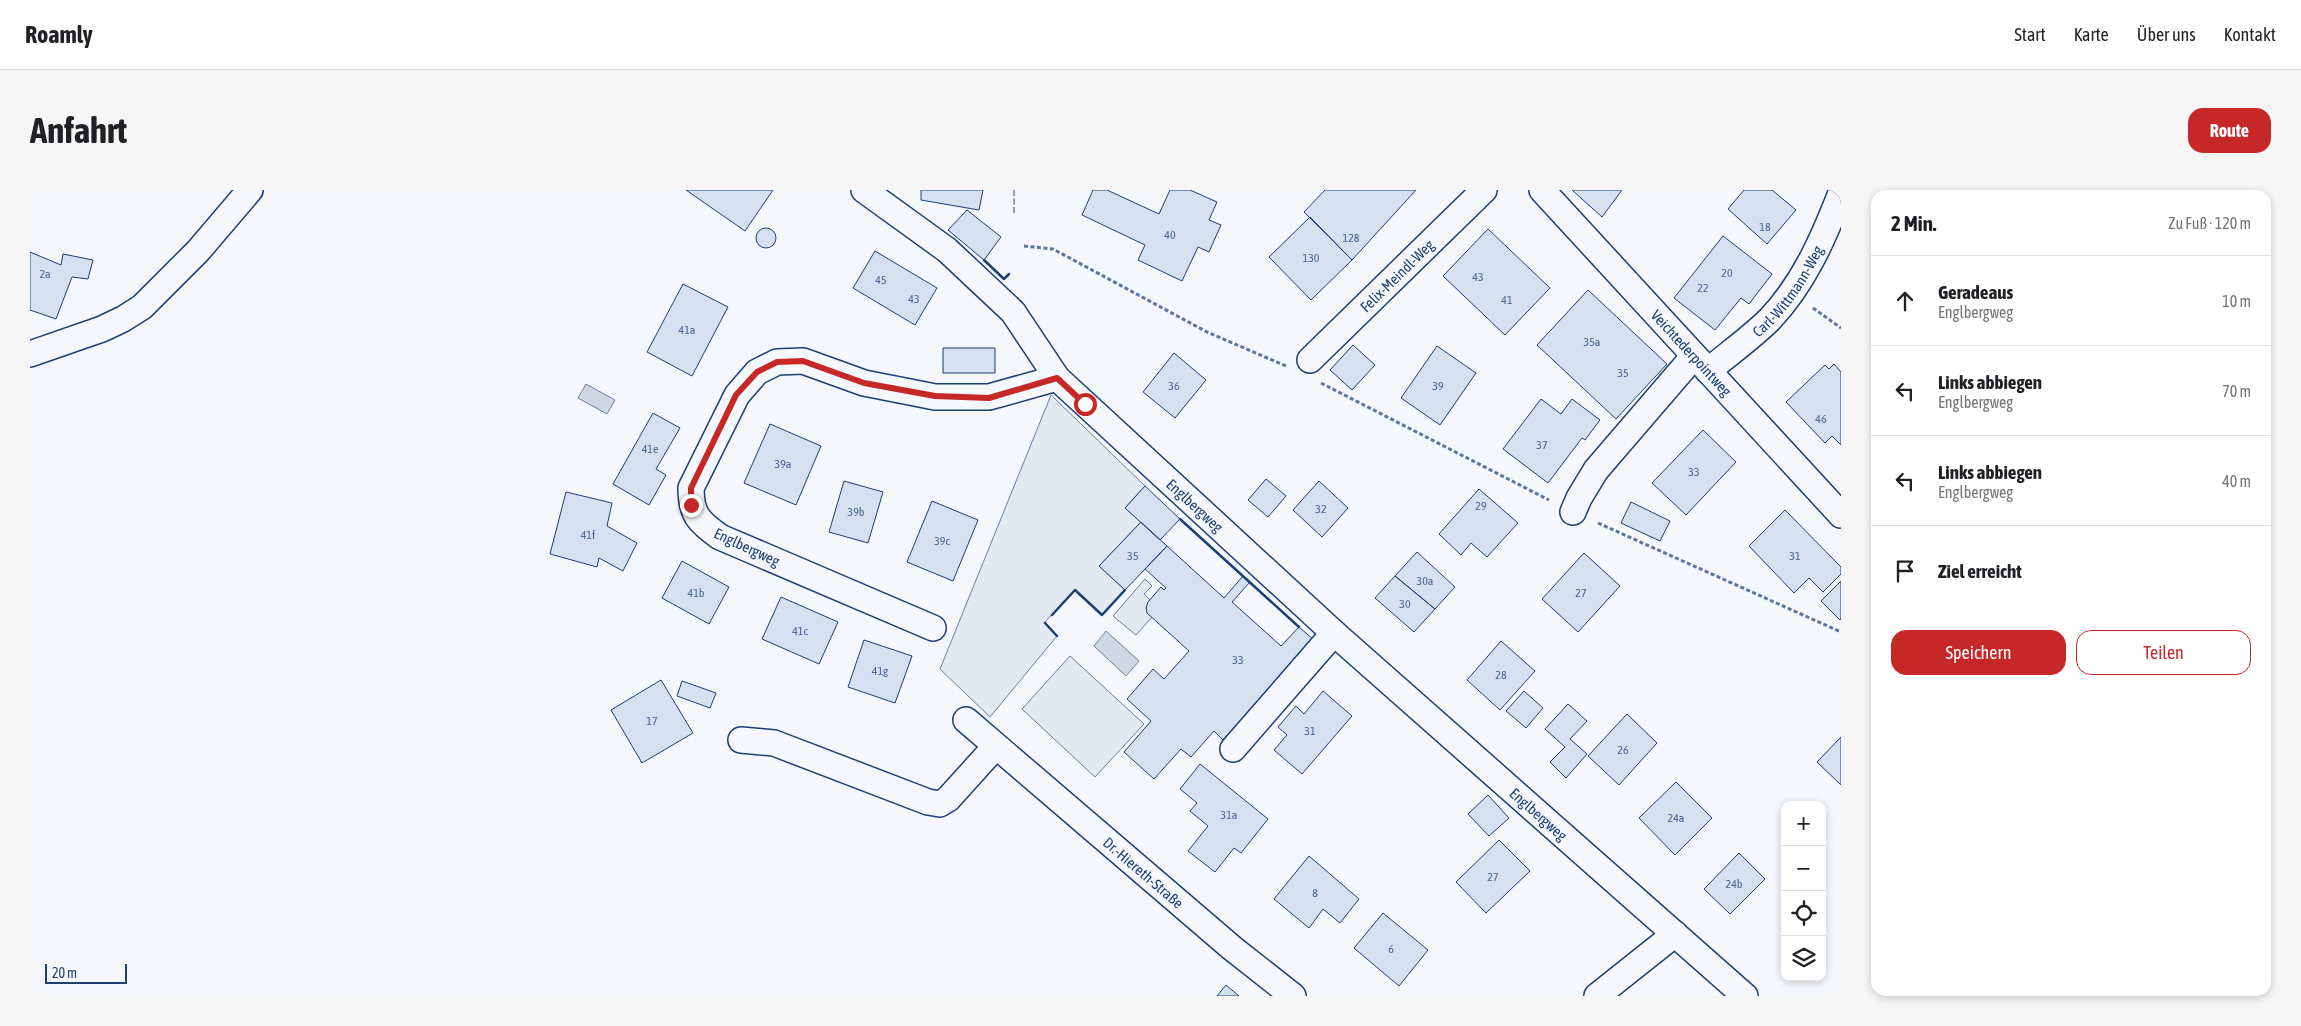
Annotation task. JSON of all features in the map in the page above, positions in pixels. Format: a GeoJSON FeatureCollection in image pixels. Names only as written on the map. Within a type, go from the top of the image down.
{"type":"FeatureCollection","features":[{"type":"Feature","properties":{"kind":"street"},"geometry":{"type":"LineString","coordinates":[[30,354],[102,329],[123,320],[142,307],[198,251],[250,190]]}},
{"type":"Feature","properties":{"kind":"street","name":"Englbergweg"},"geometry":{"type":"LineString","coordinates":[[864,190],[947,250],[1013,312],[1057,378],[1334,633],[1745,996]]}},
{"type":"Feature","properties":{"kind":"street","name":"Felix-Meindl-Weg"},"geometry":{"type":"LineString","coordinates":[[1299,364],[1484,190]]}},
{"type":"Feature","properties":{"kind":"street","name":"Veichtederpointweg"},"geometry":{"type":"LineString","coordinates":[[1542,190],[1841,515]]}},
{"type":"Feature","properties":{"kind":"street","name":"Carl-Wittmann-Weg"},"geometry":{"type":"LineString","coordinates":[[1573,512],[1596,470],[1701,363],[1769,320],[1791,292],[1819,248],[1841,193]]}},
{"type":"Feature","properties":{"kind":"street","name":"Englbergweg"},"geometry":{"type":"LineString","coordinates":[[933,628],[720,537],[702,524],[691,505],[691,488],[736,395],[757,372],[777,362],[803,361],[864,383],[935,396],[989,398],[1057,378]]}},
{"type":"Feature","properties":{"kind":"street"},"geometry":{"type":"LineString","coordinates":[[1233,749],[1334,633]]}},
{"type":"Feature","properties":{"kind":"street","name":"Dr.-Hiereth-Straße"},"geometry":{"type":"LineString","coordinates":[[966,720],[995,747],[1232,948],[1293,996]]}},
{"type":"Feature","properties":{"kind":"street"},"geometry":{"type":"LineString","coordinates":[[741,740],[774,742],[928,802],[940,804],[948,799],[995,747]]}},
{"type":"Feature","properties":{"kind":"street"},"geometry":{"type":"LineString","coordinates":[[1597,996],[1675,934]]}},
{"type":"Feature","properties":{"kind":"path"},"geometry":{"type":"LineString","coordinates":[[1024,246],[1053,250],[1207,332],[1299,364]]}},
{"type":"Feature","properties":{"kind":"path"},"geometry":{"type":"LineString","coordinates":[[1791,292],[1841,328]]}},
{"type":"Feature","properties":{"kind":"shaded area"},"geometry":{"type":"Polygon","coordinates":[[[586,384],[615,400],[607,414],[578,398],[586,384]]]}},
{"type":"Feature","properties":{"kind":"shaded area"},"geometry":{"type":"Polygon","coordinates":[[[1051,395],[1145,486],[1125,508],[1141,522],[1099,566],[1125,590],[1102,615],[1075,590],[1045,622],[1057,636],[990,717],[940,669],[1051,395]]]}},
{"type":"Feature","properties":{"kind":"shaded area"},"geometry":{"type":"Polygon","coordinates":[[[1145,579],[1152,586],[1144,594],[1150,600],[1146,608],[1152,617],[1136,635],[1113,616],[1145,579]]]}},
{"type":"Feature","properties":{"kind":"shaded area"},"geometry":{"type":"Polygon","coordinates":[[[1106,631],[1139,661],[1126,676],[1094,646],[1106,631]]]}},
{"type":"Feature","properties":{"kind":"shaded area"},"geometry":{"type":"Polygon","coordinates":[[[1070,656],[1144,724],[1095,777],[1022,709],[1070,656]]]}},
{"type":"Feature","properties":{"kind":"building"},"geometry":{"type":"Polygon","coordinates":[[[686,190],[773,190],[745,231],[686,190]]]}},
{"type":"Feature","properties":{"kind":"building"},"geometry":{"type":"Polygon","coordinates":[[[921,190],[983,190],[979,210],[921,200],[921,190]]]}},
{"type":"Feature","properties":{"kind":"building"},"geometry":{"type":"Polygon","coordinates":[[[1093,190],[1107,190],[1159,214],[1170,190],[1190,190],[1217,202],[1209,220],[1221,225],[1209,252],[1198,247],[1182,281],[1138,260],[1145,245],[1082,215],[1093,190]]]}},
{"type":"Feature","properties":{"kind":"building"},"geometry":{"type":"Polygon","coordinates":[[[1325,190],[1416,190],[1352,260],[1304,212],[1325,190]]]}},
{"type":"Feature","properties":{"kind":"building"},"geometry":{"type":"Polygon","coordinates":[[[1572,190],[1622,190],[1602,217],[1572,190]]]}},
{"type":"Feature","properties":{"kind":"building"},"geometry":{"type":"Polygon","coordinates":[[[1744,190],[1772,190],[1796,210],[1767,244],[1728,209],[1744,190]]]}},
{"type":"Feature","properties":{"kind":"building"},"geometry":{"type":"Polygon","coordinates":[[[967,210],[1001,237],[984,260],[948,230],[967,210]]]}},
{"type":"Feature","properties":{"kind":"building"},"geometry":{"type":"Polygon","coordinates":[[[1310,217],[1352,260],[1311,300],[1269,257],[1310,217]]]}},
{"type":"Feature","properties":{"kind":"building"},"geometry":{"type":"Polygon","coordinates":[[[766,228],[773,231],[776,238],[773,245],[766,248],[759,245],[756,238],[759,231],[766,228]]]}},
{"type":"Feature","properties":{"kind":"building"},"geometry":{"type":"Polygon","coordinates":[[[1488,229],[1550,288],[1505,335],[1443,276],[1488,229]]]}},
{"type":"Feature","properties":{"kind":"building"},"geometry":{"type":"Polygon","coordinates":[[[1723,236],[1772,274],[1749,304],[1741,298],[1715,330],[1674,298],[1723,236]]]}},
{"type":"Feature","properties":{"kind":"building"},"geometry":{"type":"Polygon","coordinates":[[[875,251],[937,288],[915,325],[853,288],[875,251]]]}},
{"type":"Feature","properties":{"kind":"building"},"geometry":{"type":"Polygon","coordinates":[[[30,252],[61,265],[63,254],[93,260],[88,279],[72,277],[56,319],[30,310],[30,252]]]}},
{"type":"Feature","properties":{"kind":"building"},"geometry":{"type":"Polygon","coordinates":[[[683,284],[728,307],[692,376],[647,352],[683,284]]]}},
{"type":"Feature","properties":{"kind":"building"},"geometry":{"type":"Polygon","coordinates":[[[1588,290],[1667,364],[1616,419],[1537,345],[1588,290]]]}},
{"type":"Feature","properties":{"kind":"building"},"geometry":{"type":"Polygon","coordinates":[[[1353,345],[1375,365],[1352,390],[1330,370],[1353,345]]]}},
{"type":"Feature","properties":{"kind":"building"},"geometry":{"type":"Polygon","coordinates":[[[1437,346],[1476,373],[1440,425],[1401,398],[1437,346]]]}},
{"type":"Feature","properties":{"kind":"building"},"geometry":{"type":"Polygon","coordinates":[[[943,348],[995,348],[995,373],[943,373],[943,348]]]}},
{"type":"Feature","properties":{"kind":"building"},"geometry":{"type":"Polygon","coordinates":[[[1174,353],[1206,380],[1175,418],[1143,392],[1174,353]]]}},
{"type":"Feature","properties":{"kind":"building"},"geometry":{"type":"Polygon","coordinates":[[[1834,364],[1841,372],[1841,445],[1832,436],[1825,443],[1786,402],[1825,365],[1829,369],[1834,364]]]}},
{"type":"Feature","properties":{"kind":"building"},"geometry":{"type":"Polygon","coordinates":[[[1541,399],[1561,414],[1572,399],[1600,420],[1585,440],[1582,438],[1548,483],[1503,449],[1541,399]]]}},
{"type":"Feature","properties":{"kind":"building"},"geometry":{"type":"Polygon","coordinates":[[[653,413],[680,428],[656,469],[666,475],[649,505],[613,484],[653,413]]]}},
{"type":"Feature","properties":{"kind":"building"},"geometry":{"type":"Polygon","coordinates":[[[770,424],[821,446],[796,505],[744,483],[770,424]]]}},
{"type":"Feature","properties":{"kind":"building"},"geometry":{"type":"Polygon","coordinates":[[[1703,430],[1736,462],[1686,515],[1652,483],[1703,430]]]}},
{"type":"Feature","properties":{"kind":"building"},"geometry":{"type":"Polygon","coordinates":[[[1266,479],[1286,496],[1268,517],[1248,500],[1266,479]]]}},
{"type":"Feature","properties":{"kind":"building"},"geometry":{"type":"Polygon","coordinates":[[[844,481],[883,492],[868,543],[829,532],[844,481]]]}},
{"type":"Feature","properties":{"kind":"building"},"geometry":{"type":"Polygon","coordinates":[[[1319,481],[1348,508],[1322,537],[1293,510],[1319,481]]]}},
{"type":"Feature","properties":{"kind":"building"},"geometry":{"type":"Polygon","coordinates":[[[1145,486],[1180,519],[1160,540],[1125,508],[1145,486]]]}},
{"type":"Feature","properties":{"kind":"building"},"geometry":{"type":"Polygon","coordinates":[[[1479,489],[1518,523],[1487,557],[1471,543],[1461,555],[1439,534],[1479,489]]]}},
{"type":"Feature","properties":{"kind":"building"},"geometry":{"type":"Polygon","coordinates":[[[566,492],[612,503],[607,526],[637,543],[623,571],[599,558],[597,567],[550,554],[566,492]]]}},
{"type":"Feature","properties":{"kind":"building"},"geometry":{"type":"Polygon","coordinates":[[[932,501],[978,520],[953,581],[907,562],[932,501]]]}},
{"type":"Feature","properties":{"kind":"building"},"geometry":{"type":"Polygon","coordinates":[[[1631,502],[1670,521],[1660,541],[1621,523],[1631,502]]]}},
{"type":"Feature","properties":{"kind":"building"},"geometry":{"type":"Polygon","coordinates":[[[1785,510],[1841,567],[1841,574],[1823,592],[1809,578],[1794,593],[1749,546],[1785,510]]]}},
{"type":"Feature","properties":{"kind":"building"},"geometry":{"type":"Polygon","coordinates":[[[1141,522],[1167,546],[1125,590],[1099,566],[1141,522]]]}},
{"type":"Feature","properties":{"kind":"building"},"geometry":{"type":"Polygon","coordinates":[[[1167,546],[1224,598],[1243,576],[1250,582],[1232,602],[1281,646],[1299,627],[1314,640],[1223,740],[1214,731],[1191,757],[1181,749],[1154,779],[1124,752],[1151,721],[1127,699],[1153,669],[1164,679],[1189,651],[1147,613],[1148,602],[1161,587],[1164,590],[1166,588],[1145,569],[1167,546]]]}},
{"type":"Feature","properties":{"kind":"building"},"geometry":{"type":"Polygon","coordinates":[[[1417,552],[1455,587],[1435,609],[1395,576],[1417,552]]]}},
{"type":"Feature","properties":{"kind":"building"},"geometry":{"type":"Polygon","coordinates":[[[1584,553],[1620,586],[1578,632],[1542,599],[1584,553]]]}},
{"type":"Feature","properties":{"kind":"building"},"geometry":{"type":"Polygon","coordinates":[[[682,561],[729,587],[709,624],[662,598],[682,561]]]}},
{"type":"Feature","properties":{"kind":"building"},"geometry":{"type":"Polygon","coordinates":[[[1395,576],[1435,609],[1414,632],[1375,598],[1395,576]]]}},
{"type":"Feature","properties":{"kind":"building"},"geometry":{"type":"Polygon","coordinates":[[[1841,581],[1841,618],[1840,620],[1821,601],[1841,581]]]}},
{"type":"Feature","properties":{"kind":"building"},"geometry":{"type":"Polygon","coordinates":[[[781,597],[838,622],[819,664],[762,639],[781,597]]]}},
{"type":"Feature","properties":{"kind":"building"},"geometry":{"type":"Polygon","coordinates":[[[864,640],[912,656],[895,703],[848,687],[864,640]]]}},
{"type":"Feature","properties":{"kind":"building"},"geometry":{"type":"Polygon","coordinates":[[[1501,641],[1535,671],[1500,710],[1467,680],[1501,641]]]}},
{"type":"Feature","properties":{"kind":"building"},"geometry":{"type":"Polygon","coordinates":[[[661,680],[693,733],[642,763],[611,710],[661,680]]]}},
{"type":"Feature","properties":{"kind":"building"},"geometry":{"type":"Polygon","coordinates":[[[682,681],[716,693],[710,708],[677,696],[682,681]]]}},
{"type":"Feature","properties":{"kind":"building"},"geometry":{"type":"Polygon","coordinates":[[[1323,691],[1352,716],[1302,774],[1274,750],[1287,735],[1278,727],[1296,706],[1304,714],[1323,691]]]}},
{"type":"Feature","properties":{"kind":"building"},"geometry":{"type":"Polygon","coordinates":[[[1524,691],[1543,708],[1526,728],[1506,711],[1524,691]]]}},
{"type":"Feature","properties":{"kind":"building"},"geometry":{"type":"Polygon","coordinates":[[[1568,704],[1587,721],[1570,739],[1587,754],[1566,778],[1550,762],[1565,747],[1545,729],[1568,704]]]}},
{"type":"Feature","properties":{"kind":"building"},"geometry":{"type":"Polygon","coordinates":[[[1627,714],[1657,743],[1619,785],[1588,756],[1627,714]]]}},
{"type":"Feature","properties":{"kind":"building"},"geometry":{"type":"Polygon","coordinates":[[[1841,737],[1841,785],[1817,762],[1841,737]]]}},
{"type":"Feature","properties":{"kind":"building"},"geometry":{"type":"Polygon","coordinates":[[[1200,764],[1268,819],[1241,853],[1234,848],[1215,872],[1188,851],[1208,826],[1190,811],[1197,803],[1180,789],[1200,764]]]}},
{"type":"Feature","properties":{"kind":"building"},"geometry":{"type":"Polygon","coordinates":[[[1676,782],[1712,818],[1675,855],[1639,818],[1676,782]]]}},
{"type":"Feature","properties":{"kind":"building"},"geometry":{"type":"Polygon","coordinates":[[[1488,795],[1509,818],[1489,836],[1468,814],[1488,795]]]}},
{"type":"Feature","properties":{"kind":"building"},"geometry":{"type":"Polygon","coordinates":[[[1499,840],[1530,871],[1486,913],[1456,882],[1499,840]]]}},
{"type":"Feature","properties":{"kind":"building"},"geometry":{"type":"Polygon","coordinates":[[[1739,853],[1765,879],[1730,914],[1704,889],[1739,853]]]}},
{"type":"Feature","properties":{"kind":"building"},"geometry":{"type":"Polygon","coordinates":[[[1309,856],[1359,899],[1340,923],[1323,909],[1309,928],[1274,899],[1309,856]]]}},
{"type":"Feature","properties":{"kind":"building"},"geometry":{"type":"Polygon","coordinates":[[[1383,913],[1428,950],[1399,986],[1354,948],[1383,913]]]}},
{"type":"Feature","properties":{"kind":"building"},"geometry":{"type":"Polygon","coordinates":[[[1226,985],[1239,996],[1217,996],[1226,985]]]}},
{"type":"Feature","properties":{"kind":"fence"},"geometry":{"type":"LineString","coordinates":[[1014,190],[1014,213]]}},
{"type":"Feature","properties":{"kind":"wall"},"geometry":{"type":"LineString","coordinates":[[984,260],[1004,279],[1009,274]]}},
{"type":"Feature","properties":{"kind":"wall"},"geometry":{"type":"LineString","coordinates":[[1180,519],[1299,627]]}},
{"type":"Feature","properties":{"kind":"wall"},"geometry":{"type":"LineString","coordinates":[[1052,615],[1075,590],[1102,615],[1125,590]]}},
{"type":"Feature","properties":{"kind":"wall"},"geometry":{"type":"LineString","coordinates":[[1045,623],[1057,636]]}},
{"type":"Feature","properties":{"kind":"route"},"geometry":{"type":"LineString","coordinates":[[691,505],[691,488],[736,395],[757,372],[777,362],[803,361],[864,383],[935,396],[989,398],[1057,378],[1085,404]]}}]}
